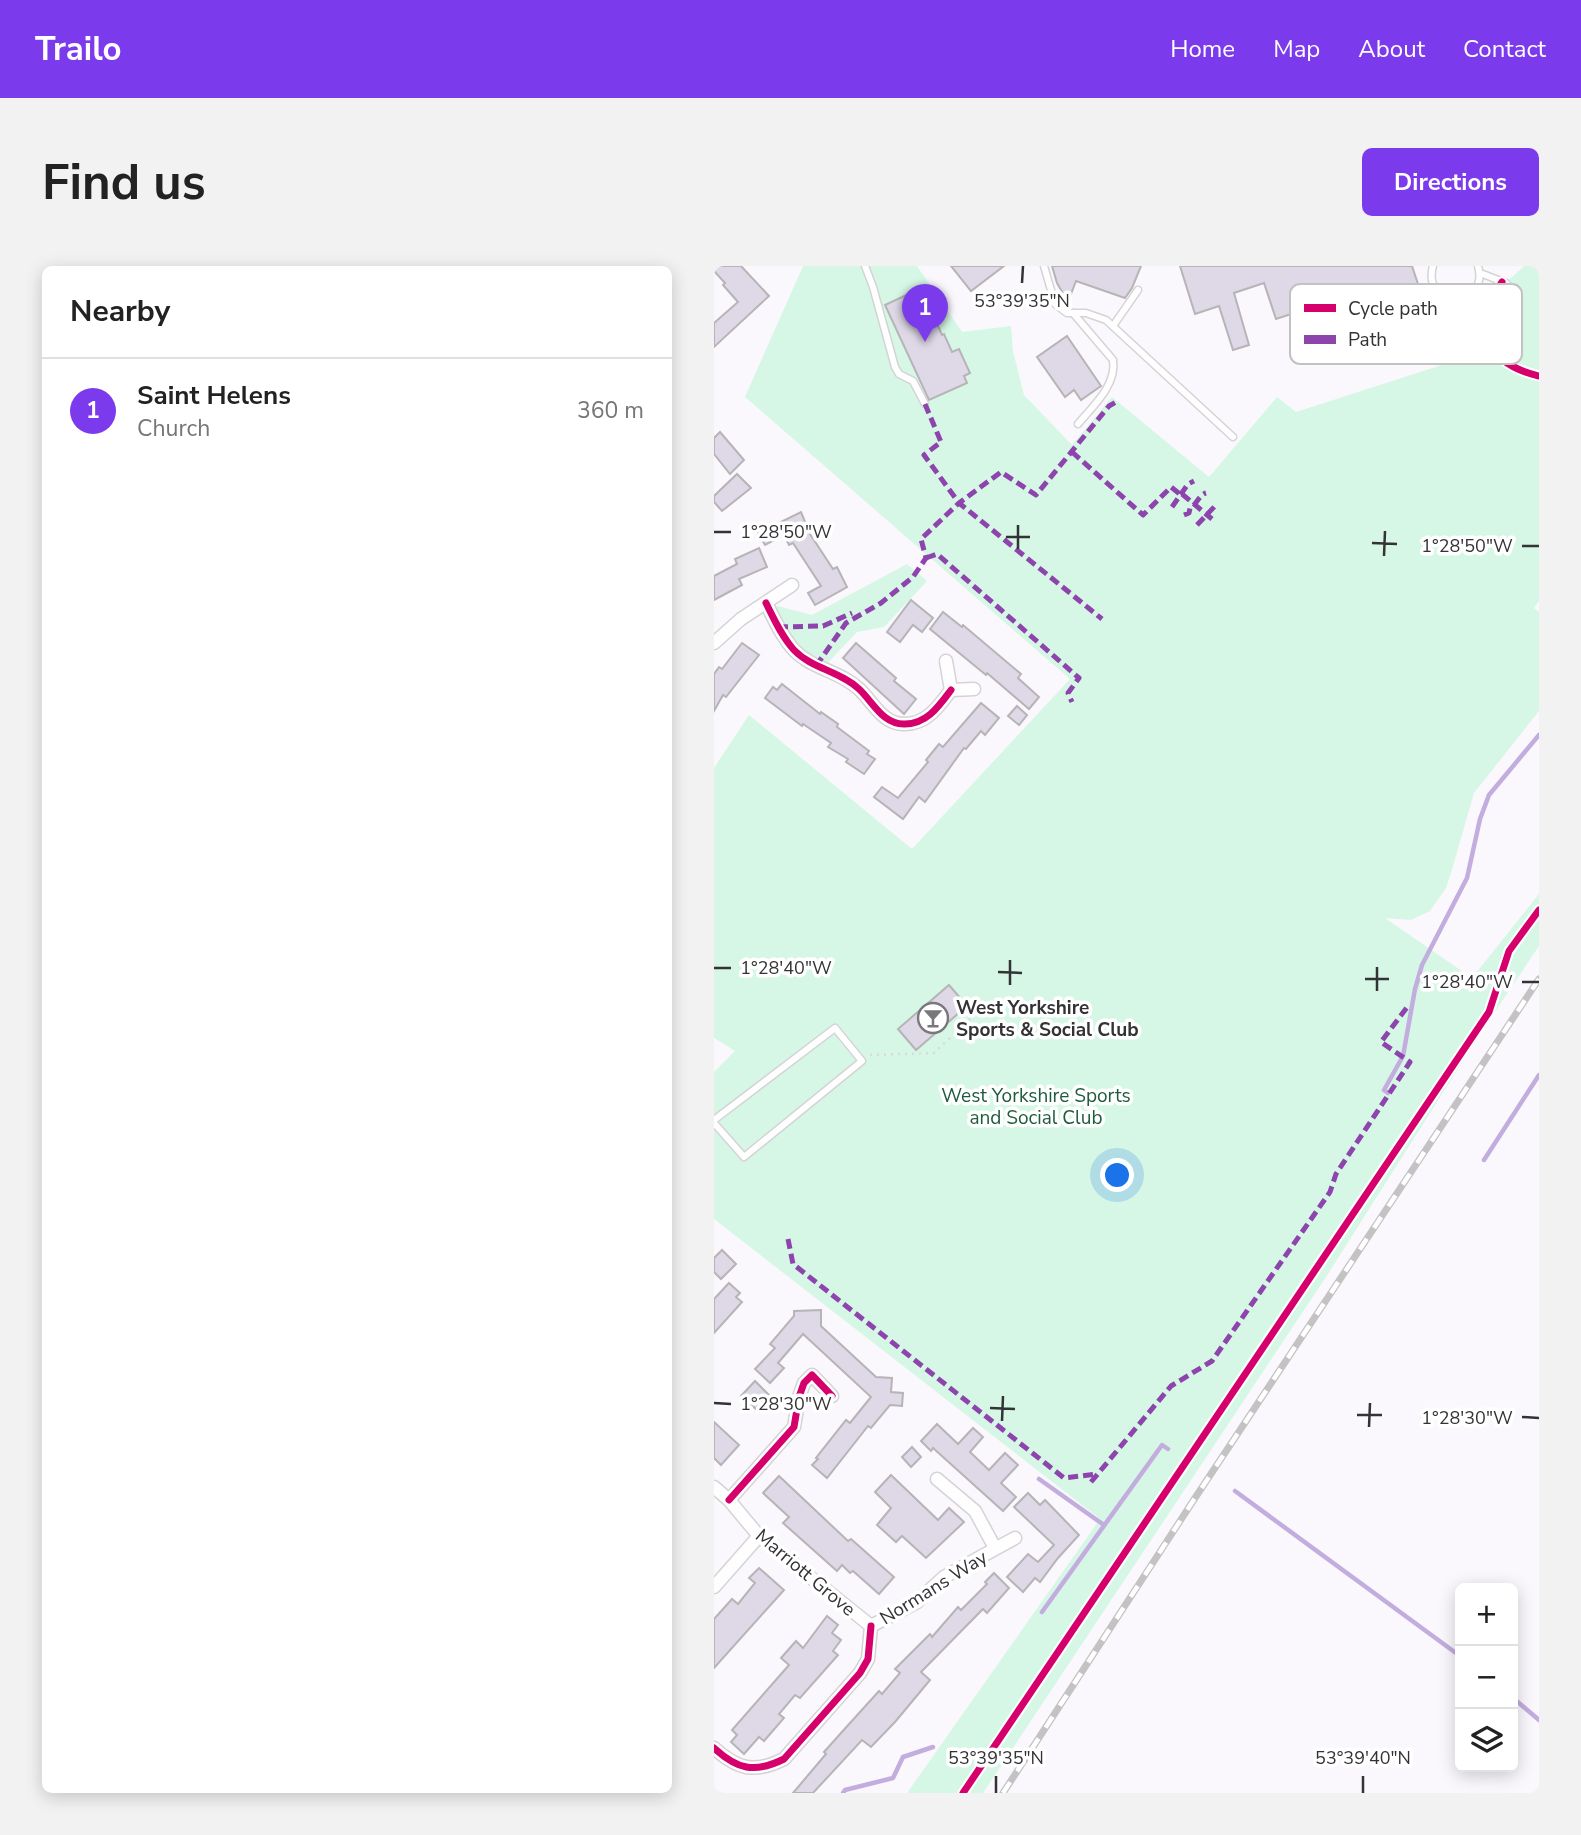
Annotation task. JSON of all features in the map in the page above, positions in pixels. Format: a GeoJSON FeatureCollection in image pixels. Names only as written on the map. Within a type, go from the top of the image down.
{"type":"FeatureCollection","features":[{"type":"Feature","properties":{"kind":"street"},"geometry":{"type":"LineString","coordinates":[[714,643],[741,619],[792,585]]}},
{"type":"Feature","properties":{"kind":"street"},"geometry":{"type":"LineString","coordinates":[[766,603],[792,648],[805,661],[859,688],[885,719],[902,725],[919,722],[933,712],[951,690],[974,689]]}},
{"type":"Feature","properties":{"kind":"street"},"geometry":{"type":"LineString","coordinates":[[946,661],[951,690]]}},
{"type":"Feature","properties":{"kind":"street"},"geometry":{"type":"LineString","coordinates":[[729,1500],[794,1427],[804,1383],[813,1375],[832,1395]]}},
{"type":"Feature","properties":{"kind":"street","name":"Normans Way"},"geometry":{"type":"LineString","coordinates":[[937,1479],[975,1511],[995,1548]]}},
{"type":"Feature","properties":{"kind":"street","name":"Marriott Grove"},"geometry":{"type":"LineString","coordinates":[[714,1487],[760,1536],[871,1626]]}},
{"type":"Feature","properties":{"kind":"street"},"geometry":{"type":"LineString","coordinates":[[714,1587],[760,1536]]}},
{"type":"Feature","properties":{"kind":"street","name":"Normans Way"},"geometry":{"type":"LineString","coordinates":[[871,1626],[917,1602],[944,1577],[1015,1538]]}},
{"type":"Feature","properties":{"kind":"street"},"geometry":{"type":"LineString","coordinates":[[714,1748],[729,1762],[742,1766],[756,1768],[784,1759],[860,1673],[868,1659],[871,1626]]}},
{"type":"Feature","properties":{"kind":"lane"},"geometry":{"type":"LineString","coordinates":[[865,266],[894,367],[899,374],[913,381],[925,404]]}},
{"type":"Feature","properties":{"kind":"lane"},"geometry":{"type":"LineString","coordinates":[[1044,266],[1055,304],[1067,313],[1086,313],[1106,320],[1233,437]]}},
{"type":"Feature","properties":{"kind":"lane"},"geometry":{"type":"LineString","coordinates":[[1433,266],[1434,284]]}},
{"type":"Feature","properties":{"kind":"lane"},"geometry":{"type":"LineString","coordinates":[[1481,269],[1506,284]]}},
{"type":"Feature","properties":{"kind":"lane"},"geometry":{"type":"LineString","coordinates":[[1113,326],[1138,290]]}},
{"type":"Feature","properties":{"kind":"lane"},"geometry":{"type":"LineString","coordinates":[[1073,313],[1113,360],[1114,367],[1108,387],[1078,424]]}},
{"type":"Feature","properties":{"kind":"lane"},"geometry":{"type":"LineString","coordinates":[[835,1028],[858,1056],[862,1061],[744,1157],[714,1122],[835,1028]]}},
{"type":"Feature","properties":{"kind":"path"},"geometry":{"type":"LineString","coordinates":[[858,1056],[934,1053],[974,1015]]}},
{"type":"Feature","properties":{"kind":"green space","name":"West Yorkshire Sports and Social Club"},"geometry":{"type":"Polygon","coordinates":[[[803,266],[917,266],[962,332],[1011,326],[1013,351],[1024,395],[1072,445],[1112,397],[1209,477],[1277,397],[1296,412],[1445,364],[1501,364],[1517,374],[1539,378],[1539,601],[1534,608],[1539,612],[1539,711],[1474,793],[1446,888],[1430,911],[1411,920],[1385,918],[1472,978],[1539,894],[1539,946],[1326,1277],[983,1793],[907,1793],[1100,1519],[714,1219],[714,1072],[735,1051],[714,1038],[714,768],[749,715],[912,849],[1070,679],[745,397],[803,266]]]}},
{"type":"Feature","properties":{"kind":"green space"},"geometry":{"type":"Polygon","coordinates":[[[1524,266],[1539,266],[1539,373],[1512,364],[1522,364],[1522,284],[1505,284],[1524,266]]]}},
{"type":"Feature","properties":{"kind":"green space"},"geometry":{"type":"Polygon","coordinates":[[[907,564],[927,581],[884,627],[857,632],[822,669],[805,661],[766,603],[812,615],[907,564]]]}},
{"type":"Feature","properties":{"kind":"building"},"geometry":{"type":"Polygon","coordinates":[[[714,266],[741,266],[769,296],[714,347],[714,323],[738,302],[723,285],[725,283],[714,271],[714,266]]]}},
{"type":"Feature","properties":{"kind":"building"},"geometry":{"type":"Polygon","coordinates":[[[951,266],[1004,266],[971,291],[951,266]]]}},
{"type":"Feature","properties":{"kind":"building"},"geometry":{"type":"Polygon","coordinates":[[[1052,266],[1141,266],[1125,298],[1076,281],[1068,302],[1057,283],[1052,266]]]}},
{"type":"Feature","properties":{"kind":"building"},"geometry":{"type":"Polygon","coordinates":[[[1180,266],[1412,266],[1418,284],[1290,284],[1290,314],[1276,319],[1264,283],[1234,293],[1249,345],[1233,350],[1219,306],[1195,314],[1180,266]]]}},
{"type":"Feature","properties":{"kind":"building"},"geometry":{"type":"Polygon","coordinates":[[[921,288],[942,335],[944,334],[952,352],[959,349],[970,373],[964,376],[967,383],[929,400],[885,305],[921,288]]]}},
{"type":"Feature","properties":{"kind":"building"},"geometry":{"type":"Polygon","coordinates":[[[1067,336],[1101,386],[1081,400],[1074,390],[1065,397],[1037,357],[1067,336]]]}},
{"type":"Feature","properties":{"kind":"building"},"geometry":{"type":"Polygon","coordinates":[[[720,432],[744,460],[730,474],[714,454],[714,438],[720,432]]]}},
{"type":"Feature","properties":{"kind":"building"},"geometry":{"type":"Polygon","coordinates":[[[737,474],[751,488],[722,511],[714,502],[714,496],[737,474]]]}},
{"type":"Feature","properties":{"kind":"building"},"geometry":{"type":"Polygon","coordinates":[[[801,512],[810,534],[833,569],[837,567],[847,587],[815,605],[808,593],[821,586],[793,543],[789,545],[784,535],[765,545],[758,533],[801,512]]]}},
{"type":"Feature","properties":{"kind":"building"},"geometry":{"type":"Polygon","coordinates":[[[759,548],[767,567],[739,579],[742,585],[714,600],[714,576],[737,564],[735,559],[759,548]]]}},
{"type":"Feature","properties":{"kind":"building"},"geometry":{"type":"Polygon","coordinates":[[[911,600],[933,618],[922,632],[913,625],[900,642],[887,632],[911,600]]]}},
{"type":"Feature","properties":{"kind":"building"},"geometry":{"type":"Polygon","coordinates":[[[943,612],[962,627],[963,625],[1021,674],[1018,678],[1039,697],[1029,709],[930,629],[943,612]]]}},
{"type":"Feature","properties":{"kind":"building"},"geometry":{"type":"Polygon","coordinates":[[[742,643],[759,655],[726,697],[723,695],[714,711],[714,674],[719,667],[722,669],[742,643]]]}},
{"type":"Feature","properties":{"kind":"building"},"geometry":{"type":"Polygon","coordinates":[[[856,643],[916,699],[904,714],[843,658],[856,643]]]}},
{"type":"Feature","properties":{"kind":"building"},"geometry":{"type":"Polygon","coordinates":[[[782,684],[820,714],[821,712],[838,724],[837,727],[869,751],[867,754],[875,759],[864,774],[846,762],[848,759],[828,747],[831,743],[803,724],[802,726],[765,698],[773,687],[777,690],[782,684]]]}},
{"type":"Feature","properties":{"kind":"building"},"geometry":{"type":"Polygon","coordinates":[[[981,703],[999,718],[985,735],[981,731],[966,749],[964,748],[925,802],[919,797],[903,819],[874,797],[882,787],[898,798],[928,762],[926,760],[939,744],[943,747],[981,703]]]}},
{"type":"Feature","properties":{"kind":"building"},"geometry":{"type":"Polygon","coordinates":[[[1017,706],[1027,715],[1019,725],[1008,716],[1017,706]]]}},
{"type":"Feature","properties":{"kind":"building","name":"West Yorkshire Sports & Social Club"},"geometry":{"type":"Polygon","coordinates":[[[949,985],[967,1006],[916,1050],[898,1029],[949,985]]]}},
{"type":"Feature","properties":{"kind":"building"},"geometry":{"type":"Polygon","coordinates":[[[722,1250],[736,1264],[721,1279],[714,1272],[714,1258],[722,1250]]]}},
{"type":"Feature","properties":{"kind":"building"},"geometry":{"type":"Polygon","coordinates":[[[729,1283],[740,1293],[736,1297],[742,1302],[714,1333],[714,1299],[729,1283]]]}},
{"type":"Feature","properties":{"kind":"building"},"geometry":{"type":"Polygon","coordinates":[[[821,1310],[821,1326],[876,1377],[892,1378],[891,1392],[903,1393],[902,1406],[890,1405],[871,1428],[868,1426],[827,1478],[812,1465],[846,1420],[850,1423],[871,1397],[803,1334],[778,1363],[784,1368],[770,1383],[755,1369],[775,1348],[770,1344],[794,1316],[794,1311],[821,1310]]]}},
{"type":"Feature","properties":{"kind":"building"},"geometry":{"type":"Polygon","coordinates":[[[755,1381],[769,1395],[756,1409],[741,1396],[755,1381]]]}},
{"type":"Feature","properties":{"kind":"building"},"geometry":{"type":"Polygon","coordinates":[[[714,1422],[739,1445],[721,1465],[714,1458],[714,1422]]]}},
{"type":"Feature","properties":{"kind":"building"},"geometry":{"type":"Polygon","coordinates":[[[937,1424],[958,1444],[973,1428],[983,1437],[970,1452],[989,1470],[1005,1453],[1018,1465],[1001,1483],[1016,1497],[1003,1511],[933,1448],[931,1451],[921,1441],[937,1424]]]}},
{"type":"Feature","properties":{"kind":"building"},"geometry":{"type":"Polygon","coordinates":[[[912,1447],[921,1457],[911,1467],[902,1457],[912,1447]]]}},
{"type":"Feature","properties":{"kind":"building"},"geometry":{"type":"Polygon","coordinates":[[[891,1475],[938,1520],[949,1508],[964,1522],[926,1558],[902,1536],[896,1542],[877,1525],[891,1508],[875,1492],[891,1475]]]}},
{"type":"Feature","properties":{"kind":"building"},"geometry":{"type":"Polygon","coordinates":[[[779,1476],[848,1541],[851,1539],[894,1577],[879,1594],[853,1571],[850,1573],[842,1565],[837,1571],[783,1523],[789,1517],[763,1493],[779,1476]]]}},
{"type":"Feature","properties":{"kind":"building"},"geometry":{"type":"Polygon","coordinates":[[[1028,1493],[1040,1505],[1045,1500],[1079,1535],[1040,1582],[1035,1578],[1023,1592],[1007,1577],[1028,1554],[1038,1562],[1054,1545],[1014,1507],[1028,1493]]]}},
{"type":"Feature","properties":{"kind":"building"},"geometry":{"type":"Polygon","coordinates":[[[759,1568],[784,1590],[714,1668],[714,1619],[732,1599],[738,1604],[755,1583],[749,1578],[759,1568]]]}},
{"type":"Feature","properties":{"kind":"building"},"geometry":{"type":"Polygon","coordinates":[[[994,1573],[1009,1588],[987,1613],[983,1609],[921,1672],[930,1680],[895,1722],[871,1747],[862,1740],[813,1793],[793,1793],[826,1754],[824,1752],[879,1691],[882,1694],[900,1673],[895,1669],[930,1634],[932,1637],[958,1607],[961,1610],[994,1573]]]}},
{"type":"Feature","properties":{"kind":"building"},"geometry":{"type":"Polygon","coordinates":[[[827,1616],[838,1625],[832,1633],[841,1640],[833,1651],[838,1655],[800,1698],[795,1695],[779,1714],[784,1718],[764,1741],[759,1737],[744,1754],[731,1742],[737,1735],[732,1730],[789,1665],[781,1658],[796,1641],[803,1648],[827,1616]]]}},
{"type":"Feature","properties":{"kind":"waterway"},"geometry":{"type":"LineString","coordinates":[[1388,1093],[1384,1090],[1403,1056],[1422,965],[1467,878],[1480,819],[1489,795],[1539,735]]}},
{"type":"Feature","properties":{"kind":"waterway"},"geometry":{"type":"LineString","coordinates":[[1484,1160],[1539,1075]]}},
{"type":"Feature","properties":{"kind":"waterway"},"geometry":{"type":"LineString","coordinates":[[1042,1612],[1162,1445],[1168,1449]]}},
{"type":"Feature","properties":{"kind":"waterway"},"geometry":{"type":"LineString","coordinates":[[1039,1479],[1104,1525]]}},
{"type":"Feature","properties":{"kind":"waterway"},"geometry":{"type":"LineString","coordinates":[[1235,1491],[1455,1652]]}},
{"type":"Feature","properties":{"kind":"waterway"},"geometry":{"type":"LineString","coordinates":[[1518,1702],[1539,1720]]}},
{"type":"Feature","properties":{"kind":"waterway"},"geometry":{"type":"LineString","coordinates":[[843,1793],[845,1790],[893,1778],[903,1757],[933,1747]]}},
{"type":"Feature","properties":{"kind":"railway"},"geometry":{"type":"LineString","coordinates":[[1003,1793],[1539,979]]}},
{"type":"Feature","properties":{"kind":"marked path"},"geometry":{"type":"LineString","coordinates":[[816,666],[846,623],[881,603],[913,577],[926,558],[921,539],[959,503],[1001,472],[1036,495],[1109,406],[1118,401]]}},
{"type":"Feature","properties":{"kind":"marked path"},"geometry":{"type":"LineString","coordinates":[[925,404],[941,442],[924,455],[959,503],[1102,619]]}},
{"type":"Feature","properties":{"kind":"marked path"},"geometry":{"type":"LineString","coordinates":[[1072,452],[1143,515],[1171,487],[1181,495]]}},
{"type":"Feature","properties":{"kind":"marked path"},"geometry":{"type":"LineString","coordinates":[[1172,507],[1188,484],[1194,481]]}},
{"type":"Feature","properties":{"kind":"marked path"},"geometry":{"type":"LineString","coordinates":[[1184,515],[1189,513],[1190,508],[1206,493]]}},
{"type":"Feature","properties":{"kind":"marked path"},"geometry":{"type":"LineString","coordinates":[[1182,494],[1212,519]]}},
{"type":"Feature","properties":{"kind":"marked path"},"geometry":{"type":"LineString","coordinates":[[1197,525],[1216,505]]}},
{"type":"Feature","properties":{"kind":"marked path"},"geometry":{"type":"LineString","coordinates":[[926,558],[937,554],[1079,678],[1068,693],[1072,702]]}},
{"type":"Feature","properties":{"kind":"marked path"},"geometry":{"type":"LineString","coordinates":[[778,627],[823,626],[852,613]]}},
{"type":"Feature","properties":{"kind":"marked path"},"geometry":{"type":"LineString","coordinates":[[1091,1482],[1171,1386],[1212,1361],[1330,1192],[1336,1174],[1410,1062],[1381,1042],[1408,1006]]}},
{"type":"Feature","properties":{"kind":"marked path"},"geometry":{"type":"LineString","coordinates":[[788,1239],[793,1264],[1064,1478],[1098,1474]]}},
{"type":"Feature","properties":{"kind":"cycle path"},"geometry":{"type":"LineString","coordinates":[[1510,364],[1539,376]]}},
{"type":"Feature","properties":{"kind":"cycle path"},"geometry":{"type":"LineString","coordinates":[[766,603],[782,634],[794,650],[809,662],[851,683],[890,721],[905,724],[920,721],[932,713],[951,690]]}},
{"type":"Feature","properties":{"kind":"cycle path"},"geometry":{"type":"LineString","coordinates":[[963,1793],[1489,1012],[1509,951],[1539,910]]}},
{"type":"Feature","properties":{"kind":"cycle path"},"geometry":{"type":"LineString","coordinates":[[729,1500],[794,1427],[804,1383],[812,1375],[832,1396]]}},
{"type":"Feature","properties":{"kind":"cycle path"},"geometry":{"type":"LineString","coordinates":[[714,1748],[730,1761],[746,1767],[764,1767],[784,1759],[860,1673],[868,1659],[871,1626]]}},
{"type":"Feature","properties":{"kind":"place","name":"Saint Helens"},"geometry":{"type":"Point","coordinates":[925,342]}},
{"type":"Feature","properties":{"kind":"place","name":"West Yorkshire Sports & Social Club"},"geometry":{"type":"Point","coordinates":[933,1018]}}]}
